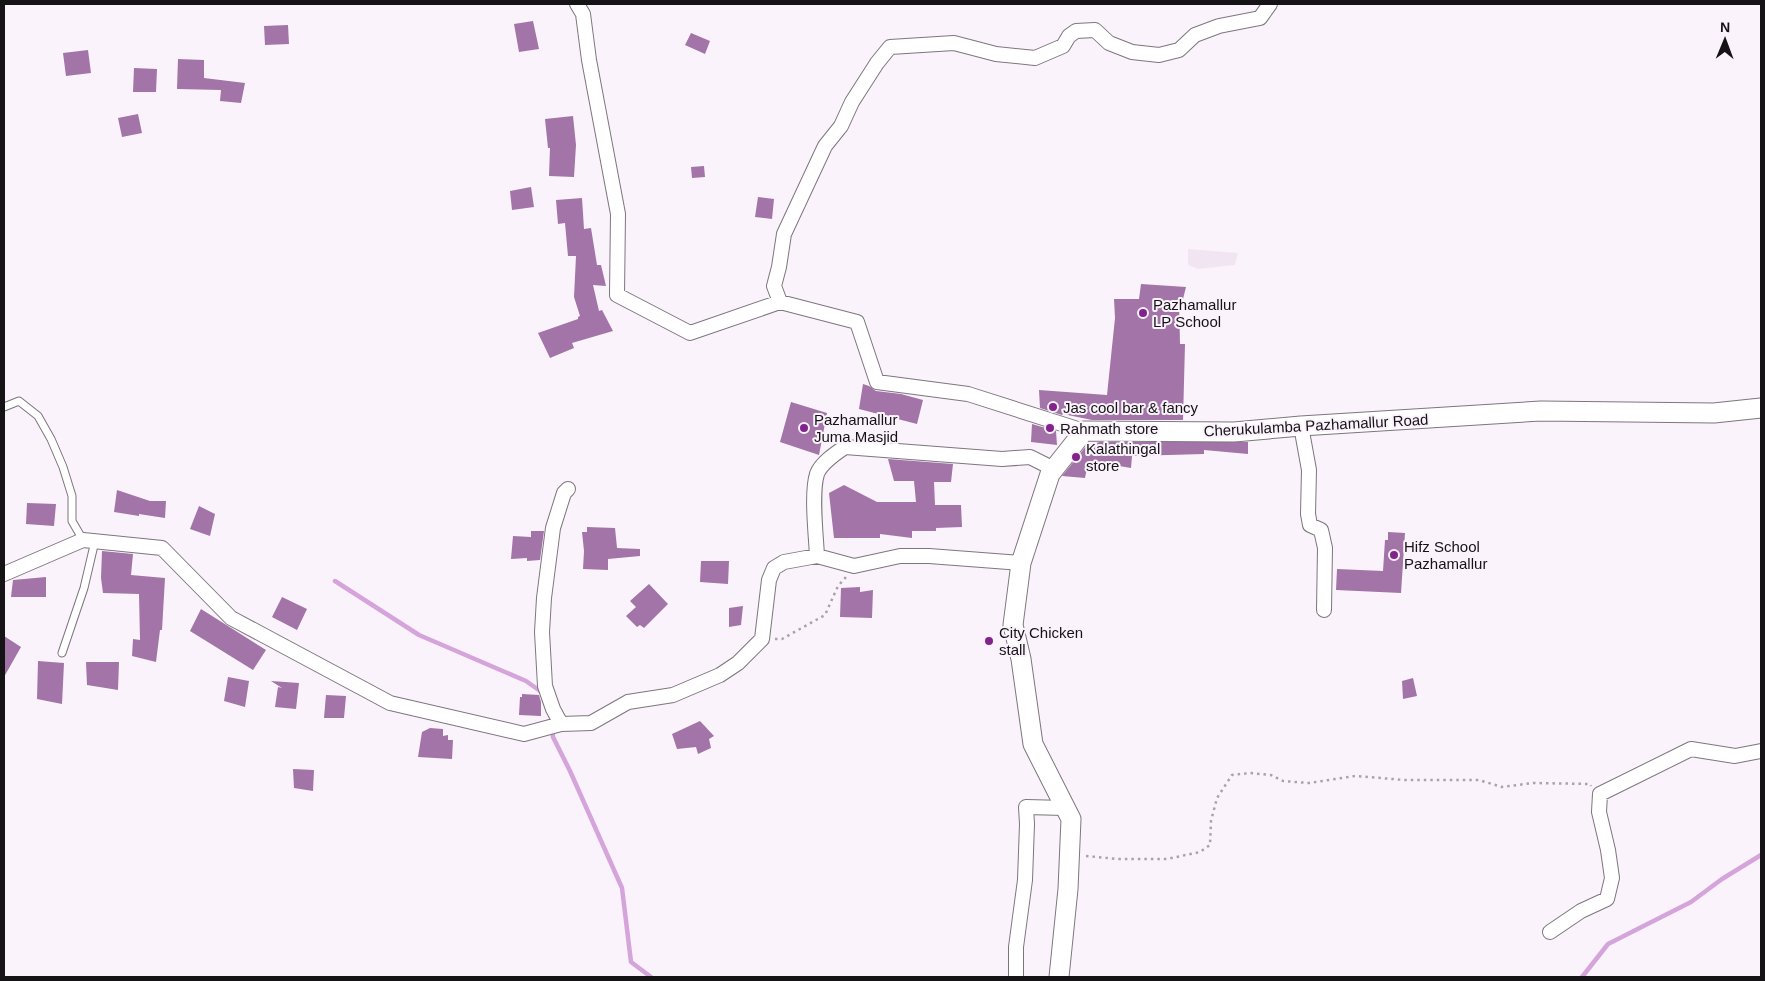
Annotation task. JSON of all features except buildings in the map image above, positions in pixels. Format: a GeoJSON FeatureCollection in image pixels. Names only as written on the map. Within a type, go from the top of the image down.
{"type":"FeatureCollection","features":[{"type":"Feature","properties":{"kind":"street"},"geometry":{"type":"LineString","coordinates":[[577,4],[583,14],[589,60],[618,214],[617,295],[690,333],[780,302],[857,322],[877,382],[968,394],[1084,430],[1050,474],[1021,562],[1014,625],[1034,744],[1071,819],[1068,889],[1059,977]]}},
{"type":"Feature","properties":{"kind":"street"},"geometry":{"type":"LineString","coordinates":[[780,302],[774,286],[784,234],[824,146],[841,126],[852,102],[877,63],[890,47],[954,43],[996,54],[1035,58],[1063,46],[1069,36],[1076,32],[1094,30],[1109,42],[1124,49],[1132,52],[1158,55],[1179,50],[1195,35],[1219,26],[1260,18],[1270,4]]}},
{"type":"Feature","properties":{"kind":"street","name":"Cherukulamba Pazhamallur Road"},"geometry":{"type":"LineString","coordinates":[[1084,430],[1234,432],[1541,411],[1714,413],[1761,408]]}},
{"type":"Feature","properties":{"kind":"street"},"geometry":{"type":"LineString","coordinates":[[1301,426],[1309,470],[1308,514],[1310,525],[1321,530],[1325,548],[1324,610]]}},
{"type":"Feature","properties":{"kind":"street"},"geometry":{"type":"LineString","coordinates":[[817,556],[815,499],[818,473],[832,456],[845,447],[1002,459],[1030,457],[1054,469]]}},
{"type":"Feature","properties":{"kind":"street"},"geometry":{"type":"LineString","coordinates":[[560,724],[545,686],[542,632],[552,528],[564,493],[568,489]]}},
{"type":"Feature","properties":{"kind":"street"},"geometry":{"type":"LineString","coordinates":[[4,574],[89,540],[162,548],[231,618],[390,703],[524,734],[560,724],[591,723],[628,702],[673,695],[720,675],[738,663],[762,639],[768,580],[774,568],[784,562],[817,556],[854,566],[900,556],[973,558],[1021,562]]}},
{"type":"Feature","properties":{"kind":"street"},"geometry":{"type":"LineString","coordinates":[[1550,932],[1581,911],[1607,899],[1612,878],[1599,812],[1600,794],[1691,749],[1736,756],[1761,751]]}},
{"type":"Feature","properties":{"kind":"street"},"geometry":{"type":"LineString","coordinates":[[1016,977],[1016,947],[1025,880],[1026,808],[1065,808]]}},
{"type":"Feature","properties":{"kind":"lane"},"geometry":{"type":"LineString","coordinates":[[4,407],[19,401],[38,416],[51,439],[63,467],[72,496],[72,521],[89,540],[84,588],[62,653]]}},
{"type":"Feature","properties":{"kind":"path"},"geometry":{"type":"LineString","coordinates":[[762,639],[782,639],[825,615],[838,586],[854,566]]}},
{"type":"Feature","properties":{"kind":"path"},"geometry":{"type":"LineString","coordinates":[[1069,856],[1117,859],[1167,859],[1200,852],[1210,845],[1211,821],[1217,798],[1232,775],[1250,773],[1271,775],[1282,781],[1309,783],[1355,776],[1405,780],[1478,780],[1502,787],[1532,783],[1590,784],[1600,794]]}},
{"type":"Feature","properties":{"kind":"shaded area"},"geometry":{"type":"Polygon","coordinates":[[[1188,249],[1238,253],[1235,265],[1198,269],[1188,265],[1188,249]]]}},
{"type":"Feature","properties":{"kind":"waterway"},"geometry":{"type":"LineString","coordinates":[[335,581],[419,635],[526,681],[543,693]]}},
{"type":"Feature","properties":{"kind":"waterway"},"geometry":{"type":"LineString","coordinates":[[552,729],[553,737],[622,888],[631,962],[651,977]]}},
{"type":"Feature","properties":{"kind":"waterway"},"geometry":{"type":"LineString","coordinates":[[1582,977],[1608,944],[1691,902],[1722,879],[1761,855]]}},
{"type":"Feature","properties":{"kind":"place","name":"Pazhamallur LP School"},"geometry":{"type":"Point","coordinates":[1143,313]}},
{"type":"Feature","properties":{"kind":"place","name":"Jas cool bar & fancy"},"geometry":{"type":"Point","coordinates":[1053,407]}},
{"type":"Feature","properties":{"kind":"place","name":"Pazhamallur Juma Masjid"},"geometry":{"type":"Point","coordinates":[804,428]}},
{"type":"Feature","properties":{"kind":"place","name":"Rahmath store"},"geometry":{"type":"Point","coordinates":[1050,428]}},
{"type":"Feature","properties":{"kind":"place","name":"Kalathingal store"},"geometry":{"type":"Point","coordinates":[1076,457]}},
{"type":"Feature","properties":{"kind":"place","name":"Hifz School Pazhamallur"},"geometry":{"type":"Point","coordinates":[1394,555]}},
{"type":"Feature","properties":{"kind":"place","name":"City Chicken stall"},"geometry":{"type":"Point","coordinates":[989,641]}}]}
